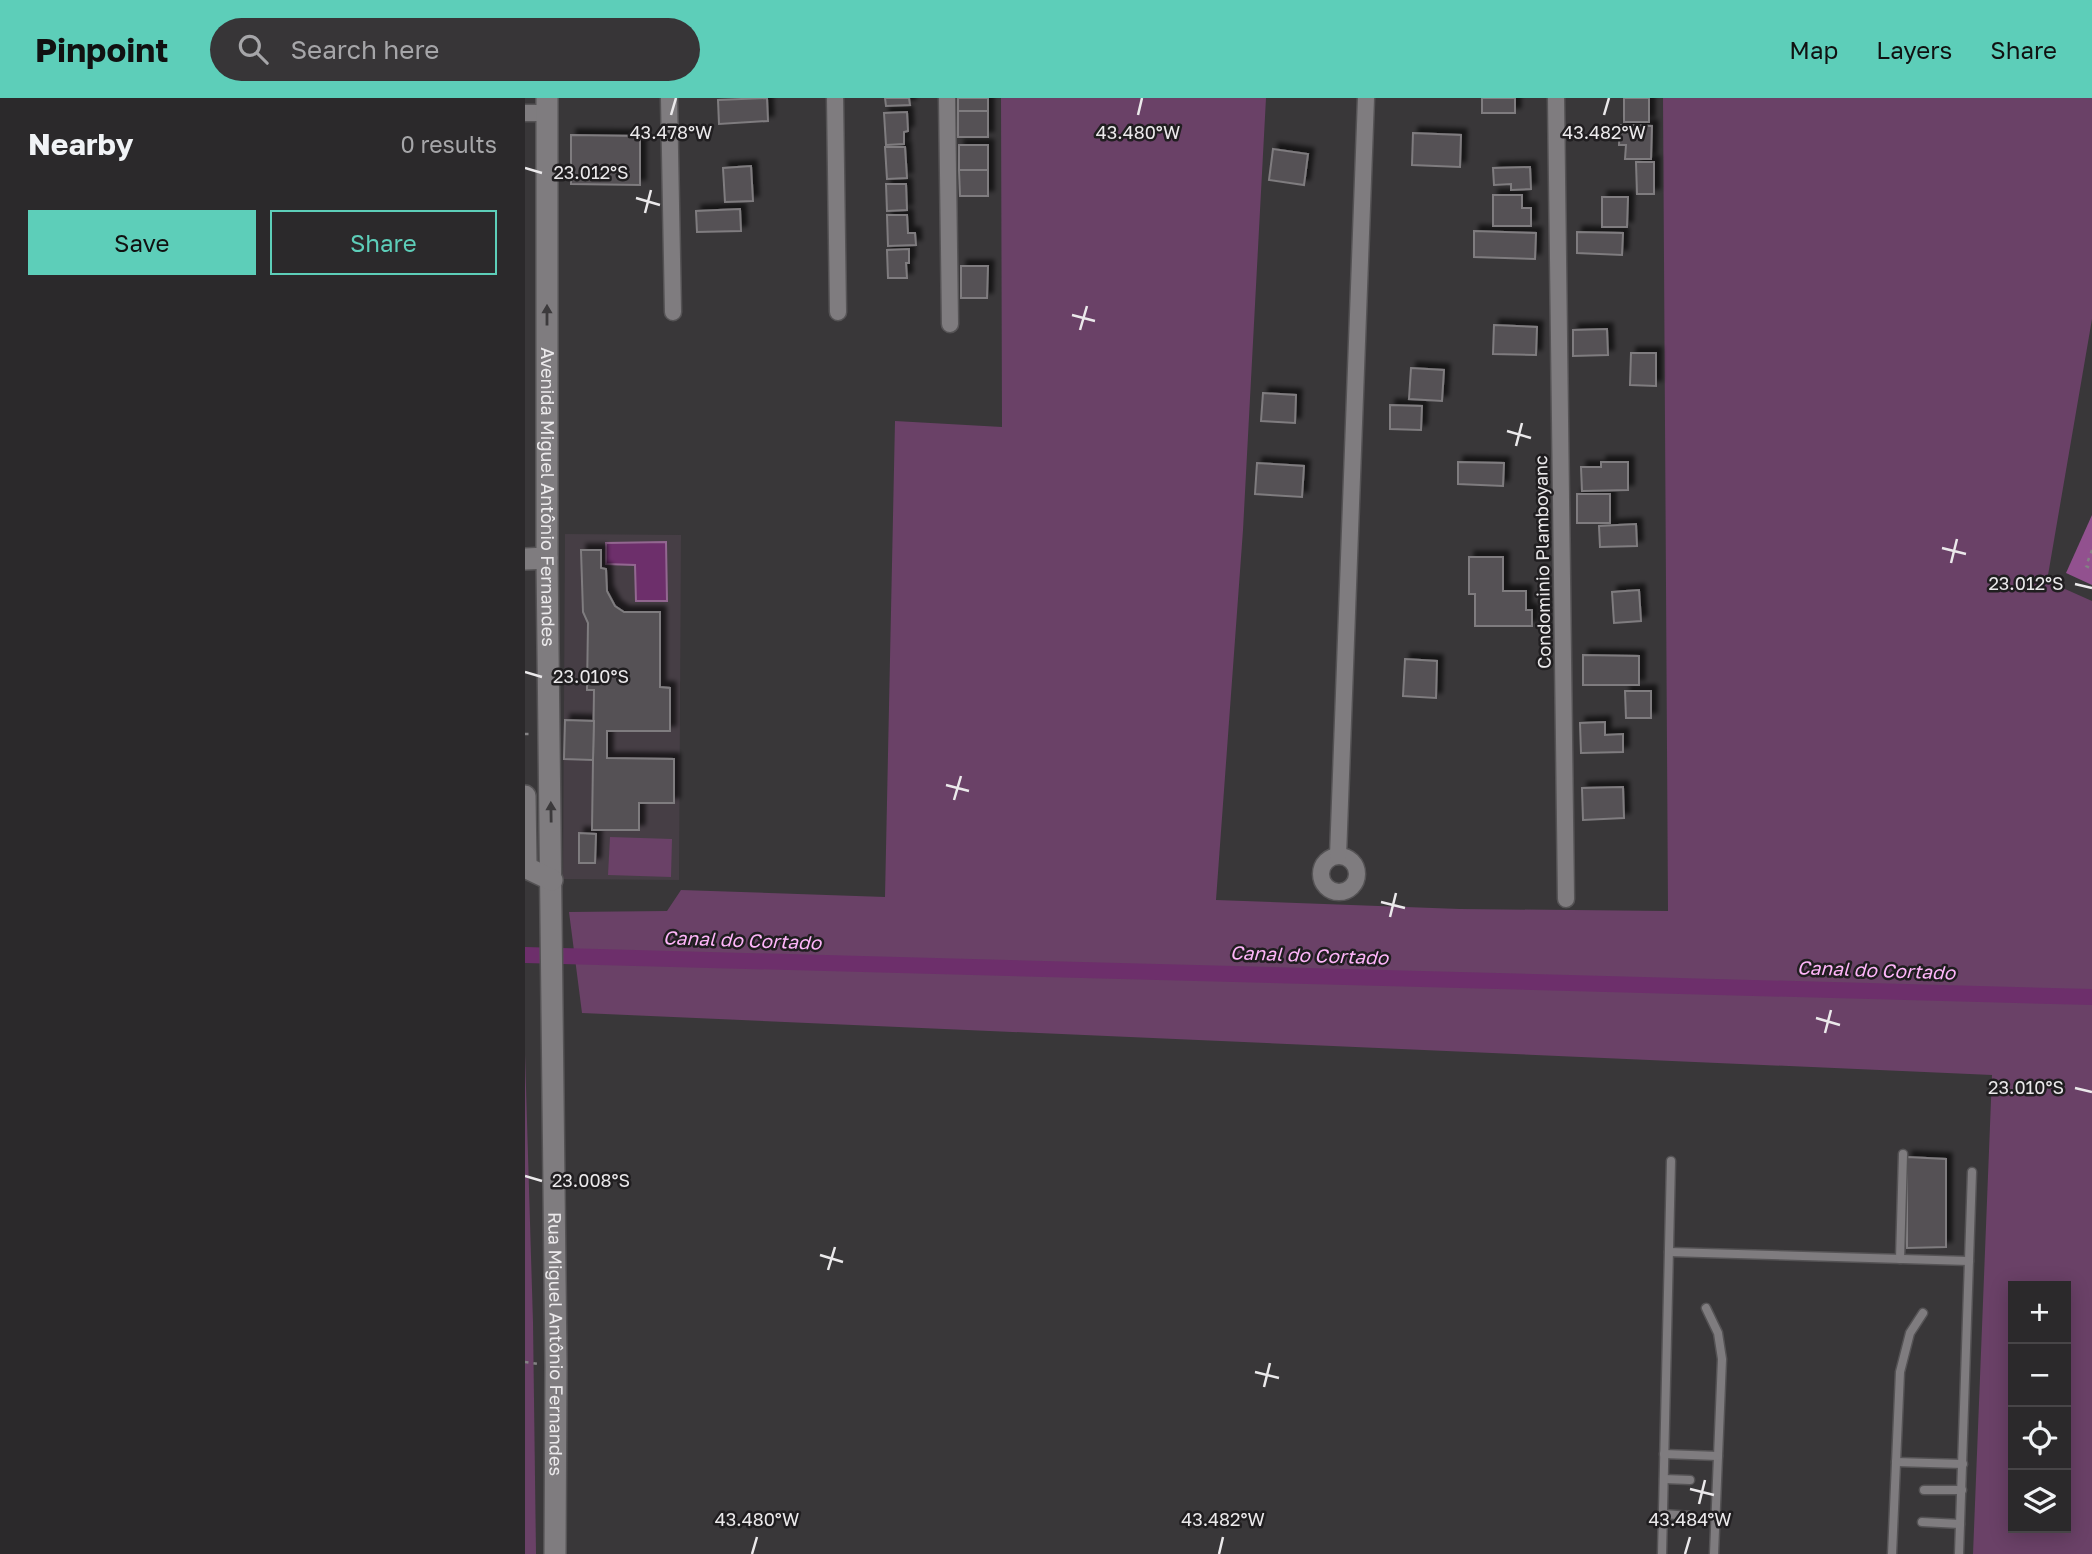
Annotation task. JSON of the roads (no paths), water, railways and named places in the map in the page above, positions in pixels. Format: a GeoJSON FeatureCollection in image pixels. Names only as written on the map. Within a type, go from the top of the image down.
{"type":"FeatureCollection","features":[{"type":"Feature","properties":{"kind":"street"},"geometry":{"type":"LineString","coordinates":[[669,98],[673,312]]}},
{"type":"Feature","properties":{"kind":"street"},"geometry":{"type":"LineString","coordinates":[[835,98],[838,312]]}},
{"type":"Feature","properties":{"kind":"street"},"geometry":{"type":"LineString","coordinates":[[947,98],[950,324]]}},
{"type":"Feature","properties":{"kind":"street"},"geometry":{"type":"LineString","coordinates":[[1338,856],[1366,98]]}},
{"type":"Feature","properties":{"kind":"street","name":"Condominio Plamboyanc"},"geometry":{"type":"LineString","coordinates":[[1556,98],[1566,899]]}},
{"type":"Feature","properties":{"kind":"street"},"geometry":{"type":"LineString","coordinates":[[525,113],[547,106]]}},
{"type":"Feature","properties":{"kind":"street","name":"Avenida Miguel Antônio Fernandes"},"geometry":{"type":"LineString","coordinates":[[547,106],[547,558],[552,884]]}},
{"type":"Feature","properties":{"kind":"street"},"geometry":{"type":"LineString","coordinates":[[525,559],[547,558]]}},
{"type":"Feature","properties":{"kind":"street"},"geometry":{"type":"LineString","coordinates":[[525,796],[526,863],[529,869],[552,884]]}},
{"type":"Feature","properties":{"kind":"street","name":"Rua Miguel Antônio Fernandes"},"geometry":{"type":"LineString","coordinates":[[552,884],[555,1554]]}},
{"type":"Feature","properties":{"kind":"lane"},"geometry":{"type":"LineString","coordinates":[[1900,1259],[1903,1154]]}},
{"type":"Feature","properties":{"kind":"lane"},"geometry":{"type":"LineString","coordinates":[[1662,1554],[1671,1161]]}},
{"type":"Feature","properties":{"kind":"lane"},"geometry":{"type":"LineString","coordinates":[[1959,1554],[1972,1172]]}},
{"type":"Feature","properties":{"kind":"lane"},"geometry":{"type":"LineString","coordinates":[[1669,1252],[1969,1261]]}},
{"type":"Feature","properties":{"kind":"lane"},"geometry":{"type":"LineString","coordinates":[[1706,1308],[1718,1333],[1722,1359],[1714,1554]]}},
{"type":"Feature","properties":{"kind":"lane"},"geometry":{"type":"LineString","coordinates":[[1892,1554],[1900,1372],[1910,1332],[1923,1313]]}},
{"type":"Feature","properties":{"kind":"lane"},"geometry":{"type":"LineString","coordinates":[[1664,1454],[1718,1456]]}},
{"type":"Feature","properties":{"kind":"lane"},"geometry":{"type":"LineString","coordinates":[[1896,1462],[1963,1464]]}},
{"type":"Feature","properties":{"kind":"lane"},"geometry":{"type":"LineString","coordinates":[[1664,1479],[1690,1480]]}},
{"type":"Feature","properties":{"kind":"lane"},"geometry":{"type":"LineString","coordinates":[[1924,1490],[1962,1490]]}},
{"type":"Feature","properties":{"kind":"lane"},"geometry":{"type":"LineString","coordinates":[[1663,1514],[1691,1516]]}},
{"type":"Feature","properties":{"kind":"lane"},"geometry":{"type":"LineString","coordinates":[[1922,1522],[1960,1524]]}},
{"type":"Feature","properties":{"kind":"waterway","name":"Canal do Cortado"},"geometry":{"type":"LineString","coordinates":[[525,955],[2092,997]]}}]}
